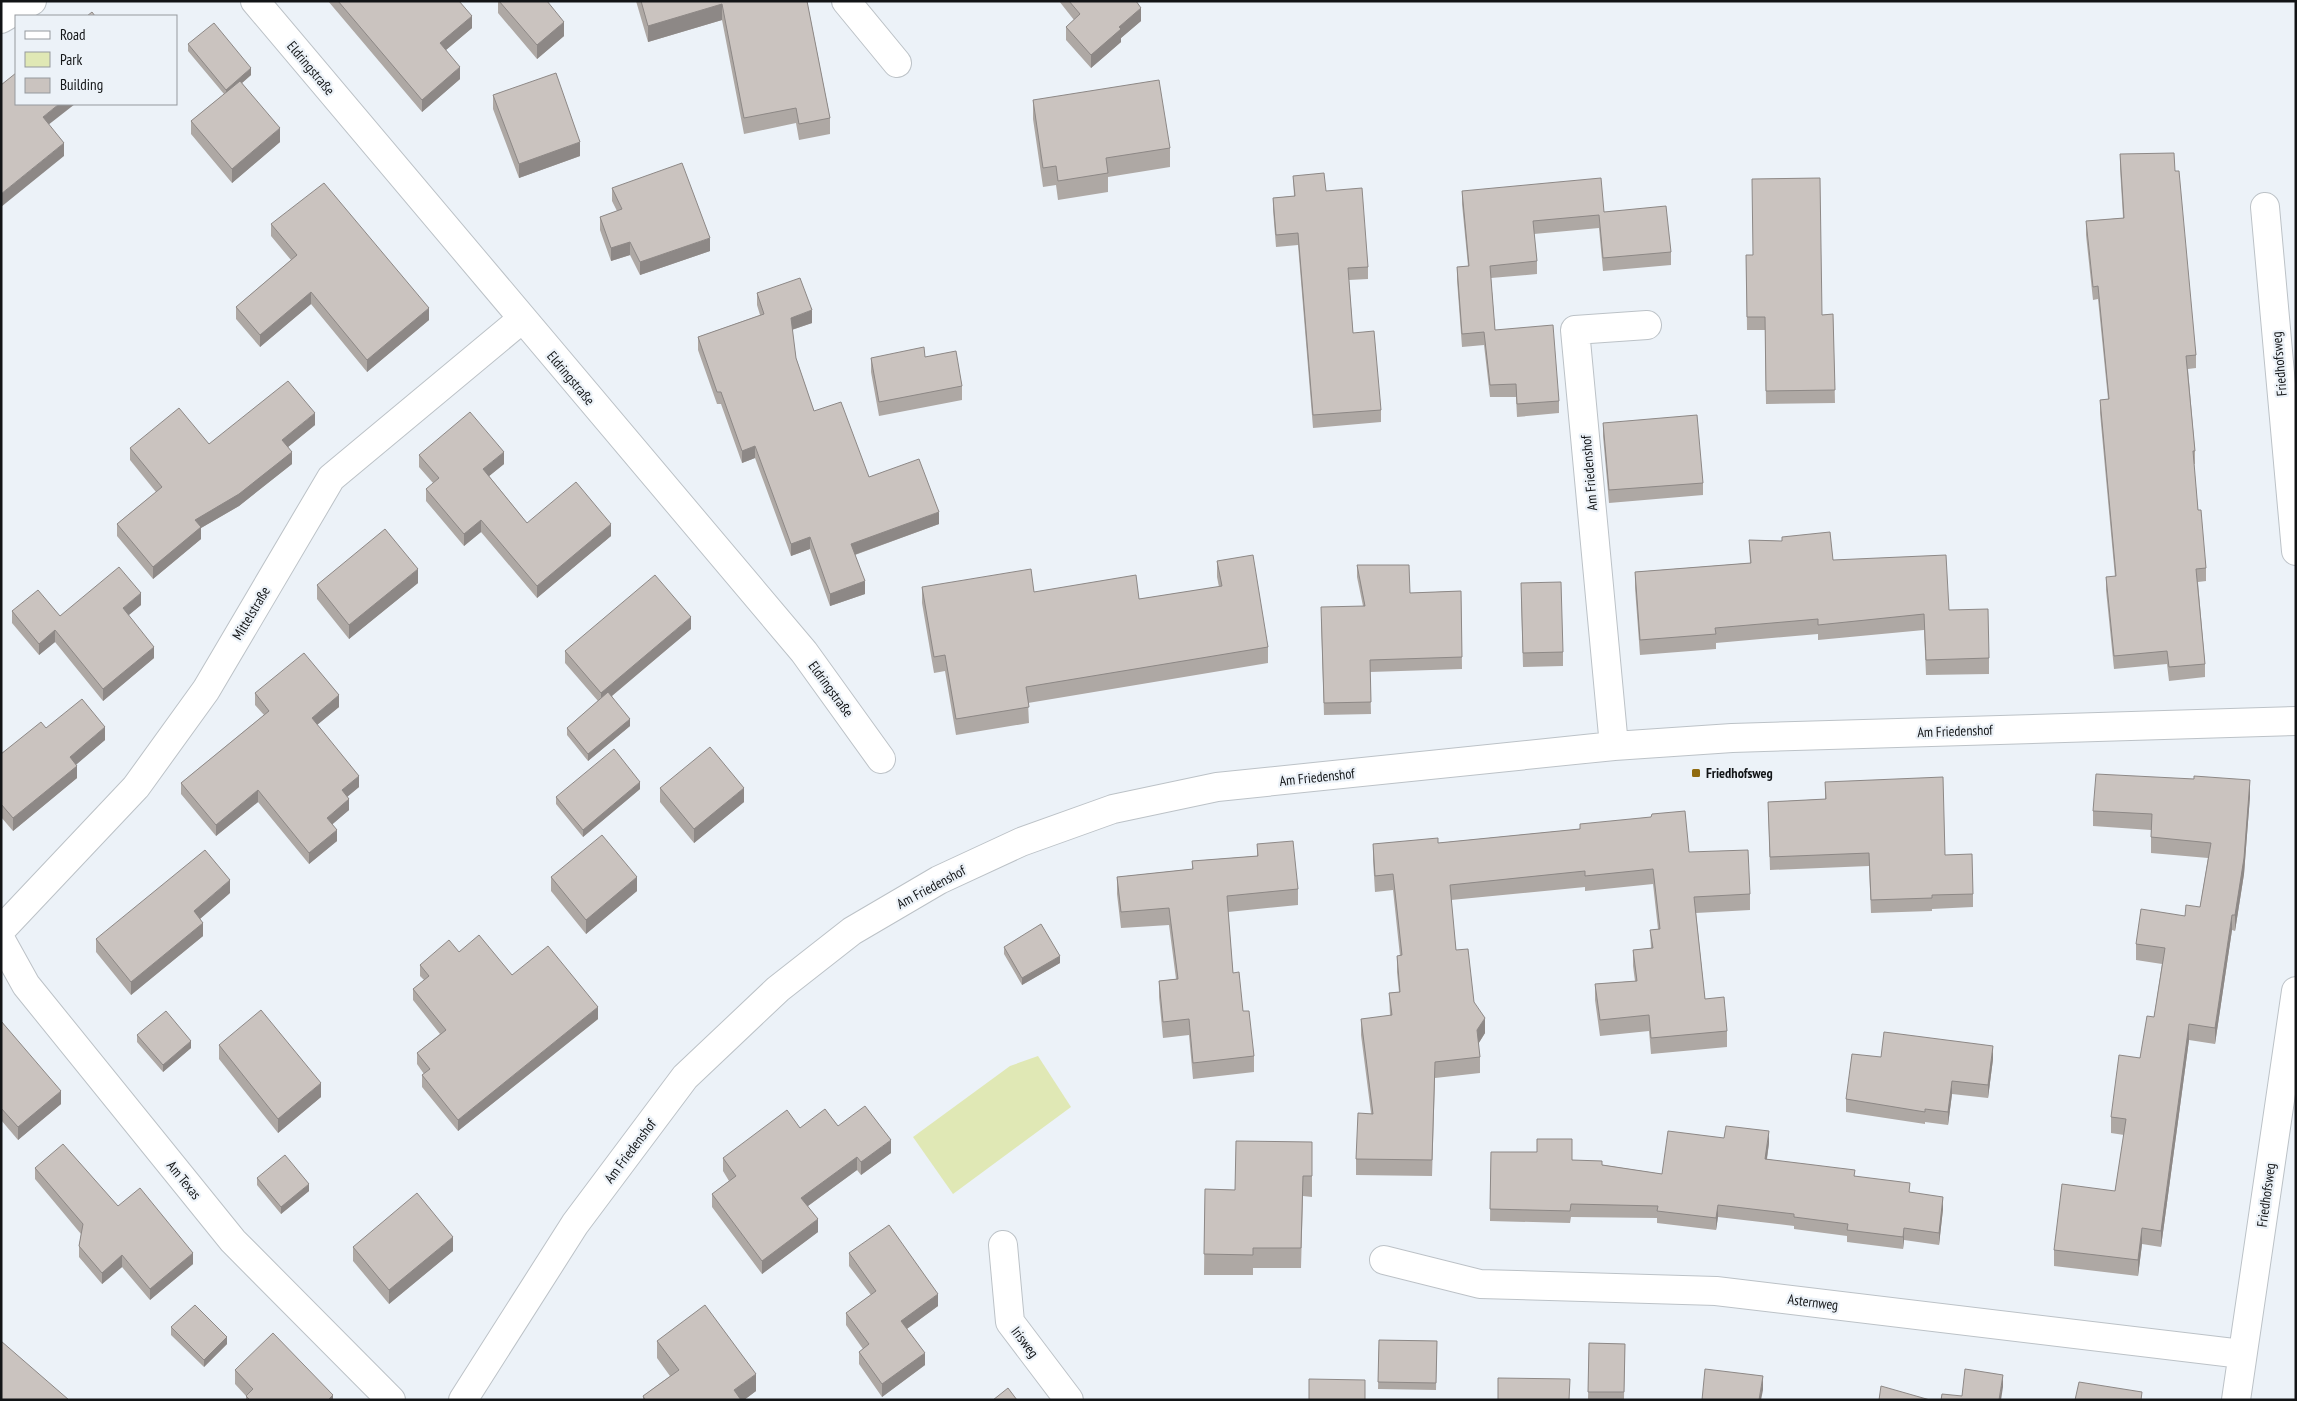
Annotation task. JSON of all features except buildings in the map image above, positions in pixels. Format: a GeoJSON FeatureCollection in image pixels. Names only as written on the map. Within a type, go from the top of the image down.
{"type":"FeatureCollection","features":[{"type":"Feature","properties":{"kind":"street"},"geometry":{"type":"LineString","coordinates":[[1,19],[32,1]]}},
{"type":"Feature","properties":{"kind":"street","name":"Eldringstraße"},"geometry":{"type":"LineString","coordinates":[[255,1],[804,652],[881,760]]}},
{"type":"Feature","properties":{"kind":"street"},"geometry":{"type":"LineString","coordinates":[[846,1],[897,63]]}},
{"type":"Feature","properties":{"kind":"street","name":"Friedhofsweg"},"geometry":{"type":"LineString","coordinates":[[2265,207],[2296,551]]}},
{"type":"Feature","properties":{"kind":"street","name":"Mittelstraße"},"geometry":{"type":"LineString","coordinates":[[1,930],[136,787],[206,690],[331,478],[522,319]]}},
{"type":"Feature","properties":{"kind":"street","name":"Am Friedenshof"},"geometry":{"type":"LineString","coordinates":[[1614,746],[1576,330],[1647,325]]}},
{"type":"Feature","properties":{"kind":"street","name":"Am Friedenshof"},"geometry":{"type":"LineString","coordinates":[[463,1400],[574,1224],[685,1078],[778,989],[852,931],[939,880],[1021,842],[1113,808],[1217,786],[1614,746],[1742,738],[2296,721]]}},
{"type":"Feature","properties":{"kind":"street","name":"Am Texas"},"geometry":{"type":"LineString","coordinates":[[1,940],[26,985],[233,1241],[391,1400]]}},
{"type":"Feature","properties":{"kind":"street","name":"Friedhofsweg"},"geometry":{"type":"LineString","coordinates":[[2236,1400],[2296,991]]}},
{"type":"Feature","properties":{"kind":"street","name":"Irisweg"},"geometry":{"type":"LineString","coordinates":[[1003,1245],[1010,1322],[1069,1400]]}},
{"type":"Feature","properties":{"kind":"street","name":"Asternweg"},"geometry":{"type":"LineString","coordinates":[[1384,1260],[1480,1284],[1716,1291],[2242,1354]]}},
{"type":"Feature","properties":{"kind":"green space"},"geometry":{"type":"Polygon","coordinates":[[[1038,1056],[1071,1107],[953,1194],[913,1137],[1010,1066],[1038,1056]]]}},
{"type":"Feature","properties":{"kind":"place","name":"Friedhofsweg"},"geometry":{"type":"Point","coordinates":[1696,773]}}]}
